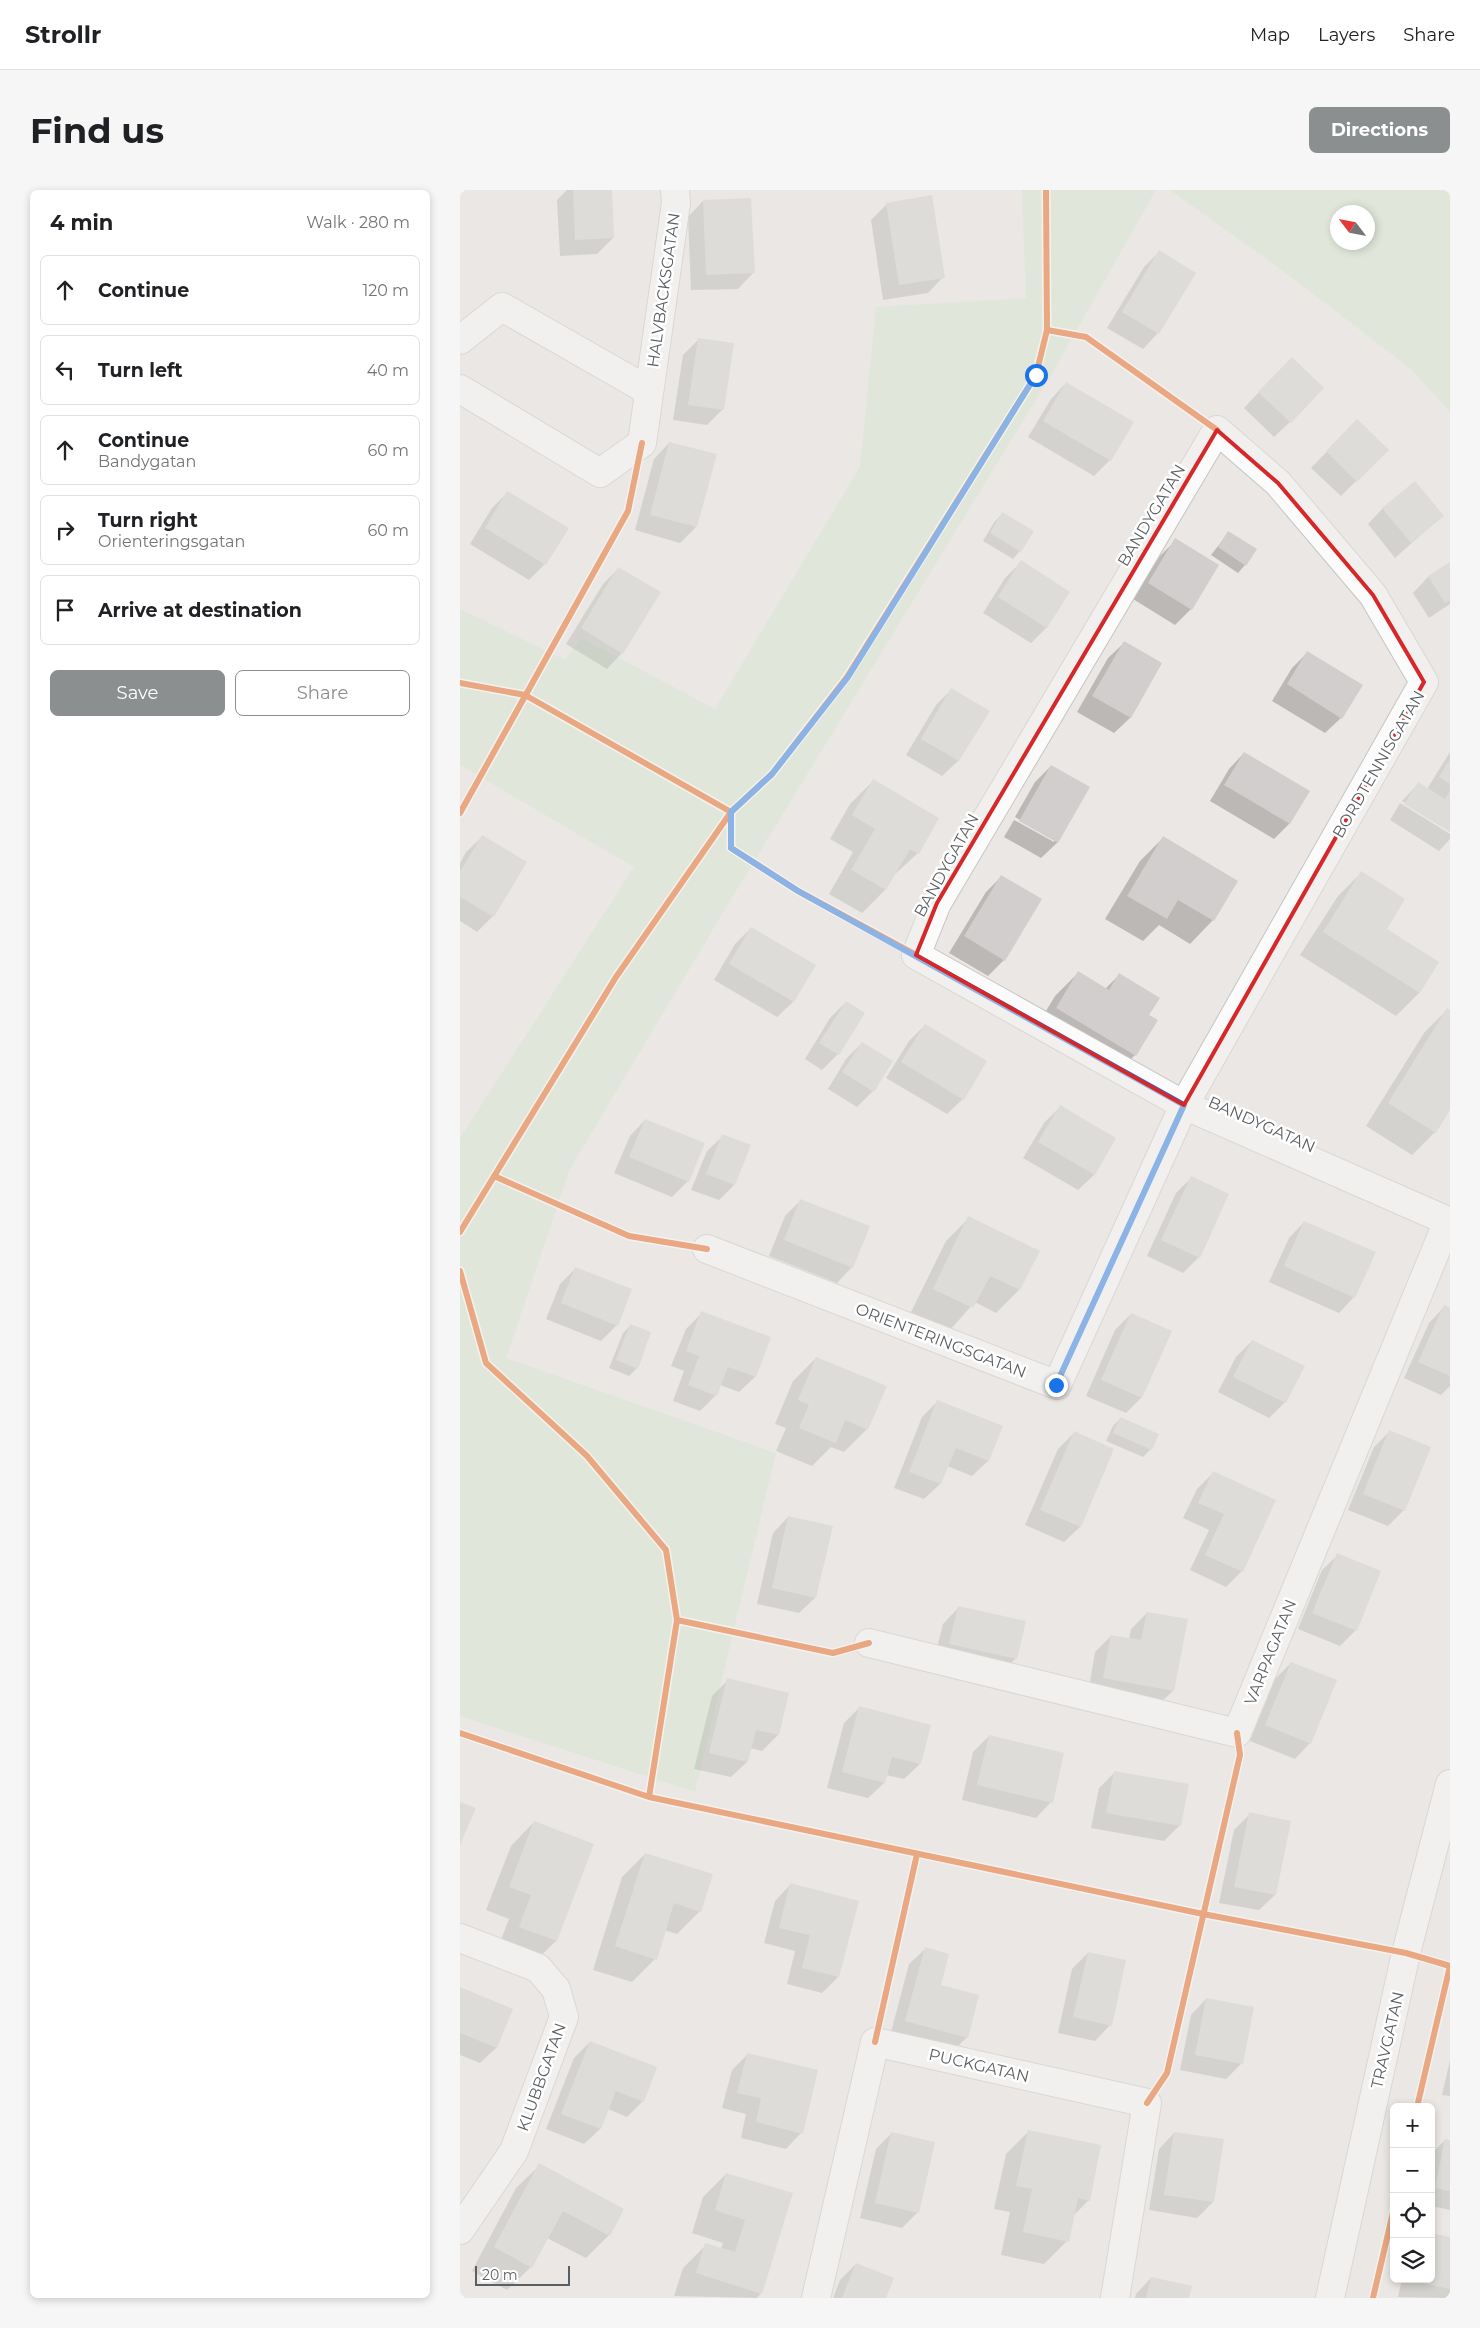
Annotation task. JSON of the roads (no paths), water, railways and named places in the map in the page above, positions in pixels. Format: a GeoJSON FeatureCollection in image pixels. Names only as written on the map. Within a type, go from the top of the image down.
{"type":"FeatureCollection","features":[{"type":"Feature","properties":{"kind":"street","name":"HALVBACKSGATAN"},"geometry":{"type":"LineString","coordinates":[[460,389],[600,473],[642,443],[676,203],[675,190]]}},
{"type":"Feature","properties":{"kind":"street","name":"HALVBACKSGATAN"},"geometry":{"type":"LineString","coordinates":[[460,340],[502,307],[649,391]]}},
{"type":"Feature","properties":{"kind":"street","name":"BORDTENNISGATAN"},"geometry":{"type":"LineString","coordinates":[[1184,1105],[1424,682],[1373,595],[1278,483],[1217,430]]}},
{"type":"Feature","properties":{"kind":"street","name":"BANDYGATAN"},"geometry":{"type":"LineString","coordinates":[[1217,430],[937,904],[916,955],[1184,1105],[1449,1222]]}},
{"type":"Feature","properties":{"kind":"street","name":"ORIENTERINGSGATAN"},"geometry":{"type":"LineString","coordinates":[[708,1249],[1056,1385],[1184,1105]]}},
{"type":"Feature","properties":{"kind":"street","name":"VARPAGATAN"},"geometry":{"type":"LineString","coordinates":[[869,1643],[1237,1733],[1449,1222]]}},
{"type":"Feature","properties":{"kind":"street","name":"TRAVGATAN"},"geometry":{"type":"LineString","coordinates":[[1330,2298],[1406,1953],[1450,1784]]}},
{"type":"Feature","properties":{"kind":"street","name":"KLUBBGATAN"},"geometry":{"type":"LineString","coordinates":[[460,1938],[538,1968],[556,1989],[564,2017],[514,2151],[460,2230]]}},
{"type":"Feature","properties":{"kind":"street","name":"PUCKGATAN"},"geometry":{"type":"LineString","coordinates":[[816,2298],[875,2042],[1148,2103],[1115,2298]]}}]}
